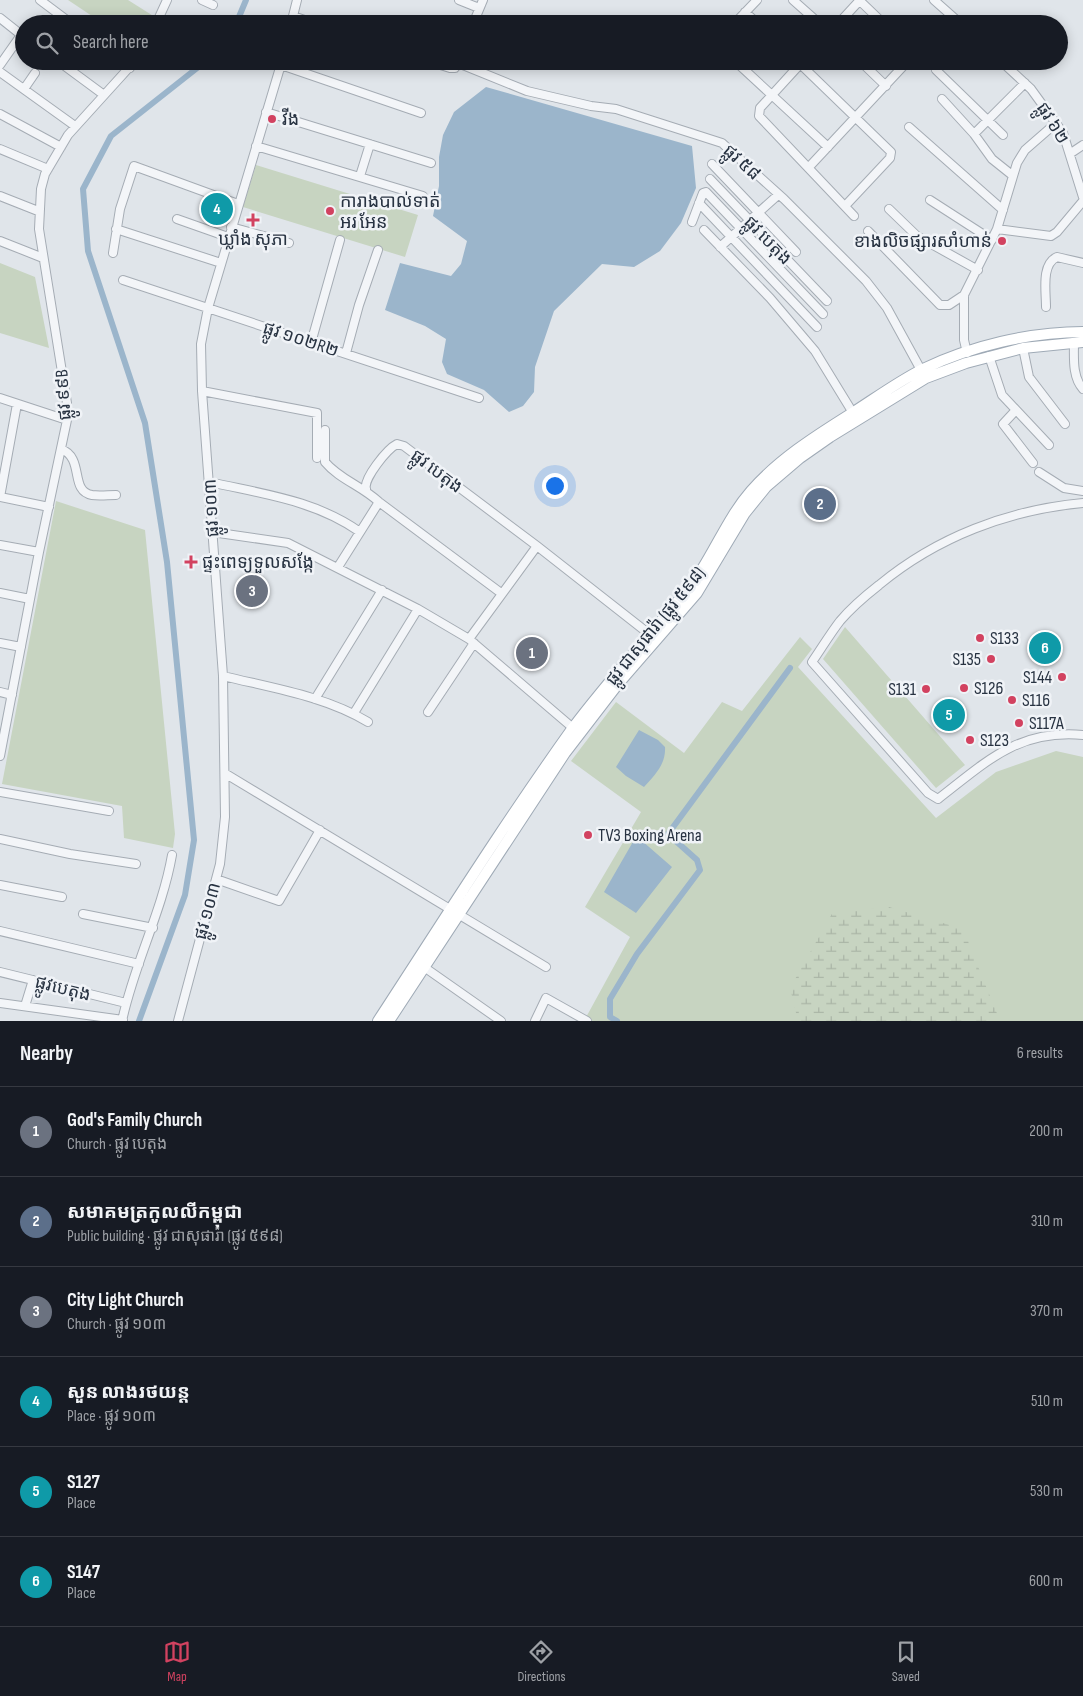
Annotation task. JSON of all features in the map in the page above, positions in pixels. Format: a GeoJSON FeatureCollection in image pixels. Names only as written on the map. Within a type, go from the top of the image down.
{"type":"FeatureCollection","features":[{"type":"Feature","properties":{"kind":"main road","name":"ផ្លូវ ជាសុផារ៉ា (ផ្លូវ ៥៩៨)"},"geometry":{"type":"LineString","coordinates":[[533,794],[701,573],[750,492],[795,452],[853,412],[921,370],[967,353],[1021,339],[1053,333],[1083,332]]}},
{"type":"Feature","properties":{"kind":"main road","name":"ផ្លូវ ជាសុផារ៉ា (ផ្លូវ ៥៩៨)"},"geometry":{"type":"LineString","coordinates":[[389,1021],[401,994],[533,794],[573,728],[610,680],[708,578],[733,532],[757,497],[786,469],[830,437],[926,378],[989,356],[1023,348],[1078,342]]}},
{"type":"Feature","properties":{"kind":"main road","name":"ផ្លូវ ជាសុផារ៉ា (ផ្លូវ ៥៩៨)"},"geometry":{"type":"LineString","coordinates":[[378,1021],[424,967],[455,912]]}},
{"type":"Feature","properties":{"kind":"street"},"geometry":{"type":"LineString","coordinates":[[40,0],[60,15]]}},
{"type":"Feature","properties":{"kind":"street"},"geometry":{"type":"LineString","coordinates":[[160,15],[167,0]]}},
{"type":"Feature","properties":{"kind":"street"},"geometry":{"type":"LineString","coordinates":[[202,0],[213,4]]}},
{"type":"Feature","properties":{"kind":"street"},"geometry":{"type":"LineString","coordinates":[[293,15],[297,0]]}},
{"type":"Feature","properties":{"kind":"street"},"geometry":{"type":"LineString","coordinates":[[459,0],[479,8]]}},
{"type":"Feature","properties":{"kind":"street"},"geometry":{"type":"LineString","coordinates":[[476,15],[483,0]]}},
{"type":"Feature","properties":{"kind":"street"},"geometry":{"type":"LineString","coordinates":[[743,15],[757,0]]}},
{"type":"Feature","properties":{"kind":"street"},"geometry":{"type":"LineString","coordinates":[[793,0],[810,15]]}},
{"type":"Feature","properties":{"kind":"street"},"geometry":{"type":"LineString","coordinates":[[846,15],[859,0],[875,15]]}},
{"type":"Feature","properties":{"kind":"street"},"geometry":{"type":"LineString","coordinates":[[934,0],[951,15]]}},
{"type":"Feature","properties":{"kind":"street"},"geometry":{"type":"LineString","coordinates":[[746,12],[749,15]]}},
{"type":"Feature","properties":{"kind":"street"},"geometry":{"type":"LineString","coordinates":[[0,18],[15,30]]}},
{"type":"Feature","properties":{"kind":"street"},"geometry":{"type":"LineString","coordinates":[[0,65],[15,46]]}},
{"type":"Feature","properties":{"kind":"street"},"geometry":{"type":"LineString","coordinates":[[70,70],[104,95]]}},
{"type":"Feature","properties":{"kind":"street","name":"ផ្លូវ ៩៩B"},"geometry":{"type":"LineString","coordinates":[[0,756],[39,552],[67,420],[66,394],[43,258],[38,211],[41,189],[48,168],[75,126],[127,70]]}},
{"type":"Feature","properties":{"kind":"street","name":"ផ្លូវ ១០៣"},"geometry":{"type":"LineString","coordinates":[[178,1021],[216,879],[224,838],[226,774],[223,676],[202,391],[201,344],[208,308],[228,237],[279,70]]}},
{"type":"Feature","properties":{"kind":"street"},"geometry":{"type":"LineString","coordinates":[[300,70],[421,114]]}},
{"type":"Feature","properties":{"kind":"street","name":"ផ្លូវ ៥៨"},"geometry":{"type":"LineString","coordinates":[[477,70],[527,91],[590,106],[616,109],[717,141],[778,195],[866,281],[887,308],[921,370]]}},
{"type":"Feature","properties":{"kind":"street"},"geometry":{"type":"LineString","coordinates":[[745,70],[828,147]]}},
{"type":"Feature","properties":{"kind":"street"},"geometry":{"type":"LineString","coordinates":[[793,70],[758,111],[759,116],[854,216]]}},
{"type":"Feature","properties":{"kind":"street"},"geometry":{"type":"LineString","coordinates":[[808,70],[891,152],[890,158],[845,206]]}},
{"type":"Feature","properties":{"kind":"street"},"geometry":{"type":"LineString","coordinates":[[869,70],[886,86]]}},
{"type":"Feature","properties":{"kind":"street"},"geometry":{"type":"LineString","coordinates":[[809,167],[900,70]]}},
{"type":"Feature","properties":{"kind":"street"},"geometry":{"type":"LineString","coordinates":[[936,70],[1003,135]]}},
{"type":"Feature","properties":{"kind":"street","name":"ផ្លូវ ៦២"},"geometry":{"type":"LineString","coordinates":[[1011,70],[1025,83],[1056,123],[1071,153],[1083,197]]}},
{"type":"Feature","properties":{"kind":"street"},"geometry":{"type":"LineString","coordinates":[[0,72],[75,126]]}},
{"type":"Feature","properties":{"kind":"street"},"geometry":{"type":"LineString","coordinates":[[24,90],[35,73]]}},
{"type":"Feature","properties":{"kind":"street"},"geometry":{"type":"LineString","coordinates":[[974,134],[1025,83]]}},
{"type":"Feature","properties":{"kind":"street"},"geometry":{"type":"LineString","coordinates":[[942,99],[974,134],[992,159],[1012,175]]}},
{"type":"Feature","properties":{"kind":"street"},"geometry":{"type":"LineString","coordinates":[[266,112],[430,163]]}},
{"type":"Feature","properties":{"kind":"street"},"geometry":{"type":"LineString","coordinates":[[0,114],[61,146]]}},
{"type":"Feature","properties":{"kind":"street"},"geometry":{"type":"LineString","coordinates":[[967,353],[964,340],[964,296],[992,240],[1017,163],[1025,150],[1056,123]]}},
{"type":"Feature","properties":{"kind":"street"},"geometry":{"type":"LineString","coordinates":[[909,127],[1003,210]]}},
{"type":"Feature","properties":{"kind":"street"},"geometry":{"type":"LineString","coordinates":[[360,176],[370,144]]}},
{"type":"Feature","properties":{"kind":"street"},"geometry":{"type":"LineString","coordinates":[[1071,153],[1083,145]]}},
{"type":"Feature","properties":{"kind":"street"},"geometry":{"type":"LineString","coordinates":[[256,146],[423,196]]}},
{"type":"Feature","properties":{"kind":"street"},"geometry":{"type":"LineString","coordinates":[[0,149],[48,168]]}},
{"type":"Feature","properties":{"kind":"street"},"geometry":{"type":"LineString","coordinates":[[712,164],[796,252]]}},
{"type":"Feature","properties":{"kind":"street"},"geometry":{"type":"LineString","coordinates":[[113,253],[120,209],[134,166],[238,204]]}},
{"type":"Feature","properties":{"kind":"street","name":"ផ្លូវ បេតុង"},"geometry":{"type":"LineString","coordinates":[[710,179],[827,301]]}},
{"type":"Feature","properties":{"kind":"street"},"geometry":{"type":"LineString","coordinates":[[692,222],[703,193],[706,192],[823,314]]}},
{"type":"Feature","properties":{"kind":"street"},"geometry":{"type":"LineString","coordinates":[[720,247],[778,195]]}},
{"type":"Feature","properties":{"kind":"street"},"geometry":{"type":"LineString","coordinates":[[0,196],[38,211]]}},
{"type":"Feature","properties":{"kind":"street"},"geometry":{"type":"LineString","coordinates":[[930,200],[992,240]]}},
{"type":"Feature","properties":{"kind":"street"},"geometry":{"type":"LineString","coordinates":[[996,229],[1051,236],[1057,232],[1083,201]]}},
{"type":"Feature","properties":{"kind":"street"},"geometry":{"type":"LineString","coordinates":[[699,204],[818,327]]}},
{"type":"Feature","properties":{"kind":"street"},"geometry":{"type":"LineString","coordinates":[[889,209],[917,236],[978,270]]}},
{"type":"Feature","properties":{"kind":"street"},"geometry":{"type":"LineString","coordinates":[[177,219],[228,237]]}},
{"type":"Feature","properties":{"kind":"street"},"geometry":{"type":"LineString","coordinates":[[231,227],[289,243]]}},
{"type":"Feature","properties":{"kind":"street"},"geometry":{"type":"LineString","coordinates":[[116,229],[221,263]]}},
{"type":"Feature","properties":{"kind":"street"},"geometry":{"type":"LineString","coordinates":[[704,230],[770,298],[815,351],[853,412]]}},
{"type":"Feature","properties":{"kind":"street"},"geometry":{"type":"LineString","coordinates":[[868,231],[940,306],[949,305],[964,296]]}},
{"type":"Feature","properties":{"kind":"street"},"geometry":{"type":"LineString","coordinates":[[0,240],[43,258]]}},
{"type":"Feature","properties":{"kind":"street"},"geometry":{"type":"LineString","coordinates":[[310,343],[340,240]]}},
{"type":"Feature","properties":{"kind":"street"},"geometry":{"type":"LineString","coordinates":[[346,353],[359,305],[378,250]]}},
{"type":"Feature","properties":{"kind":"street"},"geometry":{"type":"LineString","coordinates":[[1046,307],[1046,269],[1051,260],[1057,257],[1083,263]]}},
{"type":"Feature","properties":{"kind":"street","name":"ផ្លូវ ១០២R២"},"geometry":{"type":"LineString","coordinates":[[123,280],[479,398]]}},
{"type":"Feature","properties":{"kind":"street"},"geometry":{"type":"LineString","coordinates":[[805,294],[813,288]]}},
{"type":"Feature","properties":{"kind":"street"},"geometry":{"type":"LineString","coordinates":[[1078,342],[1075,370],[1078,381],[1083,389]]}},
{"type":"Feature","properties":{"kind":"street"},"geometry":{"type":"LineString","coordinates":[[1023,348],[1029,377],[1065,424]]}},
{"type":"Feature","properties":{"kind":"street"},"geometry":{"type":"LineString","coordinates":[[989,356],[999,391],[1050,445]]}},
{"type":"Feature","properties":{"kind":"street"},"geometry":{"type":"LineString","coordinates":[[202,391],[317,413],[317,458]]}},
{"type":"Feature","properties":{"kind":"street"},"geometry":{"type":"LineString","coordinates":[[0,398],[67,420]]}},
{"type":"Feature","properties":{"kind":"street"},"geometry":{"type":"LineString","coordinates":[[17,404],[3,463],[0,497],[49,507]]}},
{"type":"Feature","properties":{"kind":"street"},"geometry":{"type":"LineString","coordinates":[[1016,410],[1003,424],[1033,463]]}},
{"type":"Feature","properties":{"kind":"street"},"geometry":{"type":"LineString","coordinates":[[325,430],[325,462],[342,476],[366,489],[379,502],[501,593]]}},
{"type":"Feature","properties":{"kind":"street","name":"ផ្លូវ បេតុង"},"geometry":{"type":"LineString","coordinates":[[366,489],[367,481],[388,448],[397,444],[404,446],[537,546],[653,637]]}},
{"type":"Feature","properties":{"kind":"street"},"geometry":{"type":"LineString","coordinates":[[61,449],[71,454],[74,459],[77,480],[86,493],[116,495]]}},
{"type":"Feature","properties":{"kind":"street"},"geometry":{"type":"LineString","coordinates":[[1039,472],[1064,488],[1083,490]]}},
{"type":"Feature","properties":{"kind":"street"},"geometry":{"type":"LineString","coordinates":[[210,482],[312,506],[343,520],[360,532]]}},
{"type":"Feature","properties":{"kind":"street"},"geometry":{"type":"LineString","coordinates":[[338,567],[379,502]]}},
{"type":"Feature","properties":{"kind":"street"},"geometry":{"type":"LineString","coordinates":[[1083,503],[1025,512],[994,521],[949,539],[920,556],[894,573],[840,620],[812,662],[928,794],[938,799],[1000,752],[1037,737],[1059,733],[1083,735]]}},
{"type":"Feature","properties":{"kind":"street"},"geometry":{"type":"LineString","coordinates":[[212,532],[288,543],[418,609],[472,641],[573,728]]}},
{"type":"Feature","properties":{"kind":"street"},"geometry":{"type":"LineString","coordinates":[[0,545],[39,552]]}},
{"type":"Feature","properties":{"kind":"street"},"geometry":{"type":"LineString","coordinates":[[428,712],[501,593],[537,546]]}},
{"type":"Feature","properties":{"kind":"street"},"geometry":{"type":"LineString","coordinates":[[315,699],[382,590]]}},
{"type":"Feature","properties":{"kind":"street"},"geometry":{"type":"LineString","coordinates":[[0,593],[30,599]]}},
{"type":"Feature","properties":{"kind":"street"},"geometry":{"type":"LineString","coordinates":[[354,713],[418,609]]}},
{"type":"Feature","properties":{"kind":"street"},"geometry":{"type":"LineString","coordinates":[[0,643],[21,648]]}},
{"type":"Feature","properties":{"kind":"street"},"geometry":{"type":"LineString","coordinates":[[223,676],[315,699],[354,713],[368,722]]}},
{"type":"Feature","properties":{"kind":"street"},"geometry":{"type":"LineString","coordinates":[[0,692],[12,695]]}},
{"type":"Feature","properties":{"kind":"street"},"geometry":{"type":"LineString","coordinates":[[226,774],[546,967]]}},
{"type":"Feature","properties":{"kind":"street"},"geometry":{"type":"LineString","coordinates":[[0,792],[109,810]]}},
{"type":"Feature","properties":{"kind":"street"},"geometry":{"type":"LineString","coordinates":[[216,879],[279,901],[320,830]]}},
{"type":"Feature","properties":{"kind":"street"},"geometry":{"type":"LineString","coordinates":[[0,840],[70,854],[136,864]]}},
{"type":"Feature","properties":{"kind":"street"},"geometry":{"type":"LineString","coordinates":[[0,1003],[122,1020],[126,1003],[167,883],[172,854]]}},
{"type":"Feature","properties":{"kind":"street"},"geometry":{"type":"LineString","coordinates":[[0,885],[62,897]]}},
{"type":"Feature","properties":{"kind":"street"},"geometry":{"type":"LineString","coordinates":[[83,914],[153,928]]}},
{"type":"Feature","properties":{"kind":"street"},"geometry":{"type":"LineString","coordinates":[[0,931],[139,964]]}},
{"type":"Feature","properties":{"kind":"street"},"geometry":{"type":"LineString","coordinates":[[424,967],[501,1021]]}},
{"type":"Feature","properties":{"kind":"street","name":"ផ្លូវបេតុង"},"geometry":{"type":"LineString","coordinates":[[0,972],[126,1003]]}},
{"type":"Feature","properties":{"kind":"street"},"geometry":{"type":"LineString","coordinates":[[25,1006],[33,980]]}},
{"type":"Feature","properties":{"kind":"street"},"geometry":{"type":"LineString","coordinates":[[536,1021],[545,998],[587,1021]]}},
{"type":"Feature","properties":{"kind":"green space"},"geometry":{"type":"Polygon","coordinates":[[[68,0],[128,0],[152,15],[90,15],[68,0]]]}},
{"type":"Feature","properties":{"kind":"green space","name":"ការាងបាល់ទាត់ អរ អែន"},"geometry":{"type":"Polygon","coordinates":[[[256,165],[418,215],[405,257],[243,207],[256,165]]]}},
{"type":"Feature","properties":{"kind":"green space"},"geometry":{"type":"Polygon","coordinates":[[[0,263],[35,277],[49,348],[0,333],[0,263]]]}},
{"type":"Feature","properties":{"kind":"green space"},"geometry":{"type":"Polygon","coordinates":[[[56,501],[145,530],[175,834],[173,848],[124,838],[122,806],[2,784],[56,501]]]}},
{"type":"Feature","properties":{"kind":"green space"},"geometry":{"type":"Polygon","coordinates":[[[845,627],[965,765],[936,788],[823,659],[845,627]]]}},
{"type":"Feature","properties":{"kind":"green space"},"geometry":{"type":"Polygon","coordinates":[[[800,637],[812,649],[798,667],[936,818],[996,772],[1056,751],[1083,757],[1083,1021],[584,1021],[630,937],[585,907],[641,812],[571,761],[616,702],[684,753],[722,702],[742,711],[800,637]]]}},
{"type":"Feature","properties":{"kind":"green space"},"geometry":{"type":"Polygon","coordinates":[[[889,907],[963,929],[1000,1021],[798,1021],[790,988],[833,912],[889,907]]]}},
{"type":"Feature","properties":{"kind":"water"},"geometry":{"type":"Polygon","coordinates":[[[486,87],[692,146],[696,188],[681,223],[660,251],[634,267],[602,264],[554,311],[535,367],[534,392],[523,406],[509,412],[484,390],[447,374],[442,362],[446,339],[425,326],[385,310],[400,263],[451,276],[461,264],[467,241],[433,216],[439,186],[439,157],[443,135],[454,112],[486,87]]]}},
{"type":"Feature","properties":{"kind":"water"},"geometry":{"type":"Polygon","coordinates":[[[639,730],[658,740],[665,747],[662,764],[644,787],[626,776],[616,767],[639,730]]]}},
{"type":"Feature","properties":{"kind":"water"},"geometry":{"type":"Polygon","coordinates":[[[634,840],[641,840],[672,867],[636,913],[604,892],[634,840]]]}},
{"type":"Feature","properties":{"kind":"waterway"},"geometry":{"type":"LineString","coordinates":[[240,15],[246,0]]}},
{"type":"Feature","properties":{"kind":"waterway"},"geometry":{"type":"LineString","coordinates":[[139,1021],[185,895],[194,840],[167,562],[145,423],[88,251],[83,189],[111,136],[195,70]]}},
{"type":"Feature","properties":{"kind":"waterway"},"geometry":{"type":"LineString","coordinates":[[617,1021],[610,1017],[610,999],[637,954],[700,870],[697,860],[668,834],[790,668]]}},
{"type":"Feature","properties":{"kind":"place","name":"វីង"},"geometry":{"type":"Point","coordinates":[272,119]}},
{"type":"Feature","properties":{"kind":"place","name":"សួន លាងរថយន្ត"},"geometry":{"type":"Point","coordinates":[217,209]}},
{"type":"Feature","properties":{"kind":"place","name":"ការាងបាល់ទាត់ អរ អែន"},"geometry":{"type":"Point","coordinates":[330,211]}},
{"type":"Feature","properties":{"kind":"place","name":"ឃ្លាំង សុភា"},"geometry":{"type":"Point","coordinates":[253,220]}},
{"type":"Feature","properties":{"kind":"place","name":"ខាងលិចផ្សារសាំហាន់"},"geometry":{"type":"Point","coordinates":[1002,241]}},
{"type":"Feature","properties":{"kind":"place","name":"សមាគមត្រកូលលីកម្ពុជា"},"geometry":{"type":"Point","coordinates":[820,504]}},
{"type":"Feature","properties":{"kind":"place","name":"ផ្ទះពេទ្យទួលសង្កែ"},"geometry":{"type":"Point","coordinates":[191,562]}},
{"type":"Feature","properties":{"kind":"place","name":"City Light Church"},"geometry":{"type":"Point","coordinates":[252,591]}},
{"type":"Feature","properties":{"kind":"place","name":"S133"},"geometry":{"type":"Point","coordinates":[980,638]}},
{"type":"Feature","properties":{"kind":"place","name":"S147"},"geometry":{"type":"Point","coordinates":[1045,648]}},
{"type":"Feature","properties":{"kind":"place","name":"God's Family Church"},"geometry":{"type":"Point","coordinates":[532,653]}},
{"type":"Feature","properties":{"kind":"place","name":"S135"},"geometry":{"type":"Point","coordinates":[991,659]}},
{"type":"Feature","properties":{"kind":"place","name":"S144"},"geometry":{"type":"Point","coordinates":[1062,677]}},
{"type":"Feature","properties":{"kind":"place","name":"S126"},"geometry":{"type":"Point","coordinates":[964,688]}},
{"type":"Feature","properties":{"kind":"place","name":"S131"},"geometry":{"type":"Point","coordinates":[926,689]}},
{"type":"Feature","properties":{"kind":"place","name":"S116"},"geometry":{"type":"Point","coordinates":[1012,700]}},
{"type":"Feature","properties":{"kind":"place","name":"S127"},"geometry":{"type":"Point","coordinates":[949,715]}},
{"type":"Feature","properties":{"kind":"place","name":"S117A"},"geometry":{"type":"Point","coordinates":[1019,723]}},
{"type":"Feature","properties":{"kind":"place","name":"S123"},"geometry":{"type":"Point","coordinates":[970,740]}},
{"type":"Feature","properties":{"kind":"place","name":"TV3 Boxing Arena"},"geometry":{"type":"Point","coordinates":[588,835]}}]}
